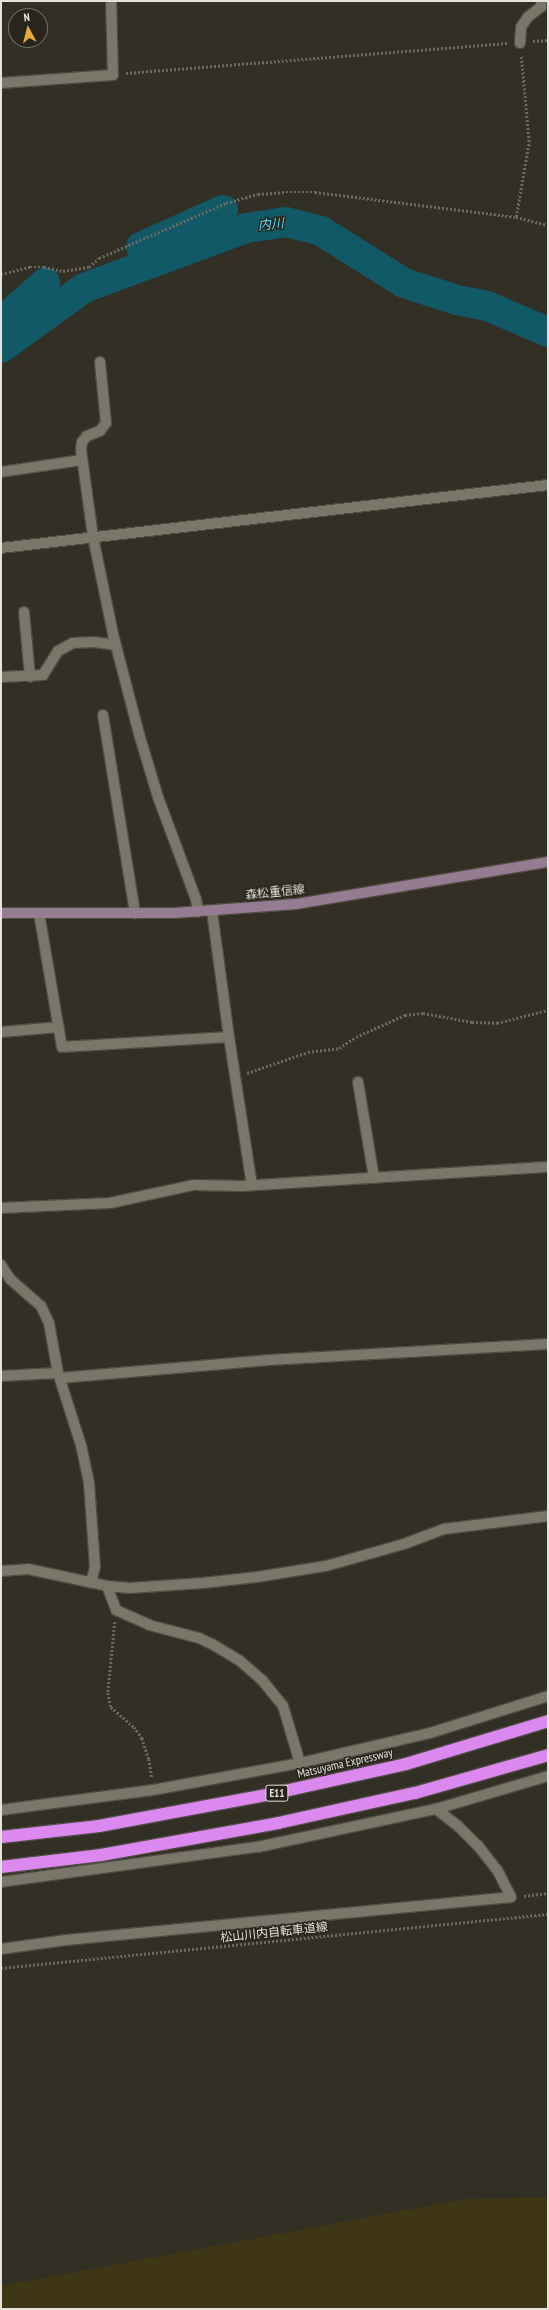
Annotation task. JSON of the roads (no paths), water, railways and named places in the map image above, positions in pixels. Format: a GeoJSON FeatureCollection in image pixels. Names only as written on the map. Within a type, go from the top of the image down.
{"type":"FeatureCollection","features":[{"type":"Feature","properties":{"kind":"highway","name":"Matsuyama Expressway"},"geometry":{"type":"LineString","coordinates":[[1,1837],[99,1826],[271,1794],[406,1764],[548,1721]]}},
{"type":"Feature","properties":{"kind":"highway","name":"E11"},"geometry":{"type":"LineString","coordinates":[[1,1867],[101,1855],[278,1823],[414,1793],[548,1755]]}},
{"type":"Feature","properties":{"kind":"main road","name":"森松重信線"},"geometry":{"type":"LineString","coordinates":[[1,913],[198,912],[296,904],[548,862]]}},
{"type":"Feature","properties":{"kind":"street"},"geometry":{"type":"LineString","coordinates":[[1,83],[113,75],[110,1]]}},
{"type":"Feature","properties":{"kind":"street"},"geometry":{"type":"LineString","coordinates":[[520,42],[520,27],[528,17],[542,7],[541,1]]}},
{"type":"Feature","properties":{"kind":"street"},"geometry":{"type":"LineString","coordinates":[[100,362],[106,423],[100,431],[87,436],[82,442],[82,460],[93,537],[116,645],[158,797],[196,899],[198,912]]}},
{"type":"Feature","properties":{"kind":"street"},"geometry":{"type":"LineString","coordinates":[[1,472],[82,460]]}},
{"type":"Feature","properties":{"kind":"street"},"geometry":{"type":"LineString","coordinates":[[1,548],[548,485]]}},
{"type":"Feature","properties":{"kind":"street"},"geometry":{"type":"LineString","coordinates":[[24,612],[30,677]]}},
{"type":"Feature","properties":{"kind":"street"},"geometry":{"type":"LineString","coordinates":[[1,677],[30,677],[43,675],[58,651],[73,643],[94,642],[116,645]]}},
{"type":"Feature","properties":{"kind":"street"},"geometry":{"type":"LineString","coordinates":[[103,715],[135,913]]}},
{"type":"Feature","properties":{"kind":"street"},"geometry":{"type":"LineString","coordinates":[[212,910],[229,1037],[252,1185]]}},
{"type":"Feature","properties":{"kind":"street"},"geometry":{"type":"LineString","coordinates":[[39,913],[62,1047],[229,1037]]}},
{"type":"Feature","properties":{"kind":"street"},"geometry":{"type":"LineString","coordinates":[[1,1032],[59,1027]]}},
{"type":"Feature","properties":{"kind":"street"},"geometry":{"type":"LineString","coordinates":[[358,1082],[374,1178]]}},
{"type":"Feature","properties":{"kind":"street"},"geometry":{"type":"LineString","coordinates":[[1,1208],[110,1203],[194,1185],[252,1185],[548,1167]]}},
{"type":"Feature","properties":{"kind":"street"},"geometry":{"type":"LineString","coordinates":[[1,1265],[10,1279],[41,1306],[49,1323],[59,1375],[81,1444],[89,1483],[95,1567],[91,1582]]}},
{"type":"Feature","properties":{"kind":"street"},"geometry":{"type":"LineString","coordinates":[[1,1376],[59,1375],[254,1361],[548,1344]]}},
{"type":"Feature","properties":{"kind":"street"},"geometry":{"type":"LineString","coordinates":[[1,1571],[28,1569],[108,1586],[130,1588],[257,1577],[326,1566],[404,1544],[444,1529],[548,1516]]}},
{"type":"Feature","properties":{"kind":"street"},"geometry":{"type":"LineString","coordinates":[[108,1586],[116,1610],[149,1625],[199,1638],[238,1660],[272,1691],[283,1706],[300,1763]]}},
{"type":"Feature","properties":{"kind":"street"},"geometry":{"type":"LineString","coordinates":[[1,1810],[154,1790],[300,1763],[430,1733],[548,1696]]}},
{"type":"Feature","properties":{"kind":"street"},"geometry":{"type":"LineString","coordinates":[[1,1882],[258,1847],[436,1809],[548,1776]]}},
{"type":"Feature","properties":{"kind":"street"},"geometry":{"type":"LineString","coordinates":[[1,1949],[66,1940],[512,1897],[497,1870],[478,1846],[458,1826],[436,1809]]}},
{"type":"Feature","properties":{"kind":"waterway"},"geometry":{"type":"LineString","coordinates":[[141,247],[223,210]]}},
{"type":"Feature","properties":{"kind":"waterway","name":"内川"},"geometry":{"type":"LineString","coordinates":[[1,348],[84,288],[246,228],[286,222],[321,231],[404,283],[457,300],[487,306],[548,332]]}},
{"type":"Feature","properties":{"kind":"waterway"},"geometry":{"type":"LineString","coordinates":[[1,322],[45,283]]}}]}
